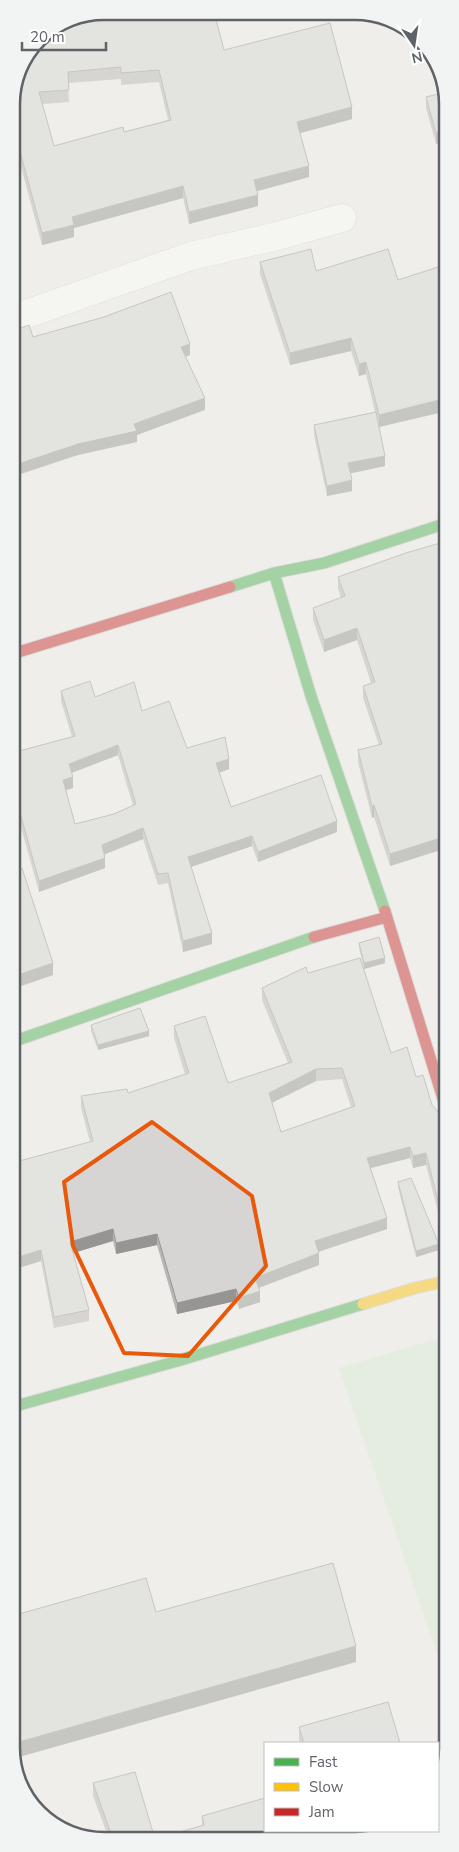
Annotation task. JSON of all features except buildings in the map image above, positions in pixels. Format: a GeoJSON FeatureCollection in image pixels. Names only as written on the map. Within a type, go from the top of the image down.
{"type":"FeatureCollection","features":[{"type":"Feature","properties":{"kind":"street"},"geometry":{"type":"LineString","coordinates":[[20,315],[191,256],[277,236],[342,218]]}},
{"type":"Feature","properties":{"kind":"street"},"geometry":{"type":"LineString","coordinates":[[20,652],[274,573],[324,563],[439,526]]}},
{"type":"Feature","properties":{"kind":"street"},"geometry":{"type":"LineString","coordinates":[[274,573],[311,696],[387,917],[439,1086]]}},
{"type":"Feature","properties":{"kind":"street"},"geometry":{"type":"LineString","coordinates":[[20,1039],[303,940],[387,917]]}},
{"type":"Feature","properties":{"kind":"street"},"geometry":{"type":"LineString","coordinates":[[20,1405],[181,1360],[415,1288],[439,1284]]}},
{"type":"Feature","properties":{"kind":"highlighted area"},"geometry":{"type":"Polygon","coordinates":[[[152,1122],[252,1196],[266,1266],[188,1356],[124,1353],[73,1246],[64,1182],[152,1122]]]}},
{"type":"Feature","properties":{"kind":"green space"},"geometry":{"type":"Polygon","coordinates":[[[439,1338],[439,1660],[339,1368],[439,1338]]]}},
{"type":"Feature","properties":{"kind":"traffic: fast"},"geometry":{"type":"LineString","coordinates":[[230,587],[274,573],[324,563],[439,526]]}},
{"type":"Feature","properties":{"kind":"traffic: fast"},"geometry":{"type":"LineString","coordinates":[[274,573],[311,696],[385,911]]}},
{"type":"Feature","properties":{"kind":"traffic: fast"},"geometry":{"type":"LineString","coordinates":[[20,1039],[314,937]]}},
{"type":"Feature","properties":{"kind":"traffic: fast"},"geometry":{"type":"LineString","coordinates":[[20,1405],[181,1360],[363,1304]]}},
{"type":"Feature","properties":{"kind":"traffic: slow"},"geometry":{"type":"LineString","coordinates":[[363,1304],[439,1283]]}},
{"type":"Feature","properties":{"kind":"traffic: jam"},"geometry":{"type":"LineString","coordinates":[[20,652],[230,587]]}},
{"type":"Feature","properties":{"kind":"traffic: jam"},"geometry":{"type":"LineString","coordinates":[[385,911],[439,1086]]}},
{"type":"Feature","properties":{"kind":"traffic: jam"},"geometry":{"type":"LineString","coordinates":[[314,937],[387,917]]}}]}
